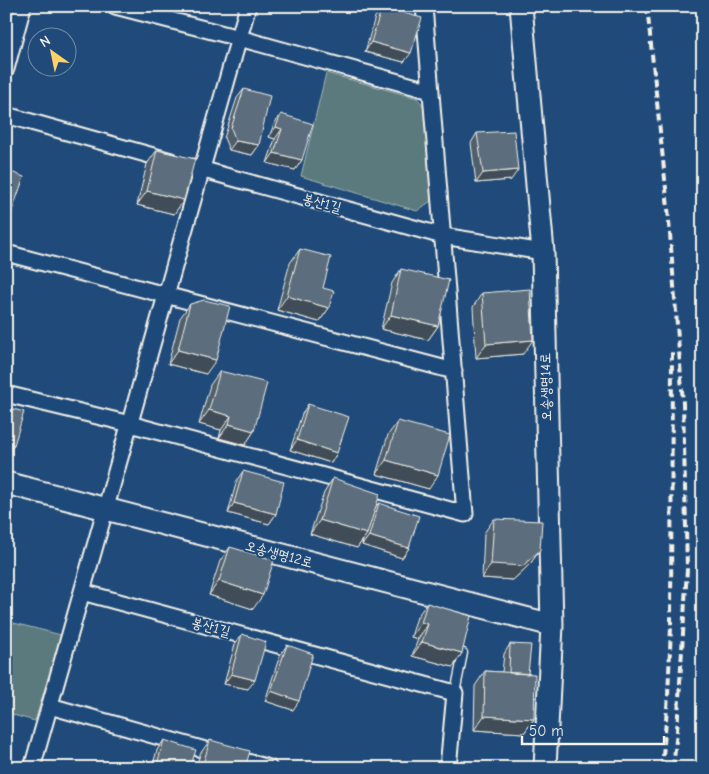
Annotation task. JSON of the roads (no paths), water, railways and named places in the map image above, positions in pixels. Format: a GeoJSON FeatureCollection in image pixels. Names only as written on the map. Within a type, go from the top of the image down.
{"type":"FeatureCollection","features":[{"type":"Feature","properties":{"kind":"street"},"geometry":{"type":"LineString","coordinates":[[6,69],[23,6]]}},
{"type":"Feature","properties":{"kind":"street"},"geometry":{"type":"LineString","coordinates":[[115,6],[239,38],[431,92]]}},
{"type":"Feature","properties":{"kind":"street"},"geometry":{"type":"LineString","coordinates":[[32,768],[248,6]]}},
{"type":"Feature","properties":{"kind":"street"},"geometry":{"type":"LineString","coordinates":[[6,394],[130,424],[465,514],[424,6]]}},
{"type":"Feature","properties":{"kind":"street","name":"오송생명14로"},"geometry":{"type":"LineString","coordinates":[[521,6],[544,252],[552,625],[545,768]]}},
{"type":"Feature","properties":{"kind":"street","name":"봉산1길"},"geometry":{"type":"LineString","coordinates":[[6,115],[443,236],[544,252]]}},
{"type":"Feature","properties":{"kind":"street"},"geometry":{"type":"LineString","coordinates":[[6,253],[454,372]]}},
{"type":"Feature","properties":{"kind":"street","name":"오송생명12로"},"geometry":{"type":"LineString","coordinates":[[6,483],[552,625]]}},
{"type":"Feature","properties":{"kind":"street","name":"봉산1길"},"geometry":{"type":"LineString","coordinates":[[82,592],[455,693]]}},
{"type":"Feature","properties":{"kind":"street"},"geometry":{"type":"LineString","coordinates":[[448,768],[455,693]]}},
{"type":"Feature","properties":{"kind":"street"},"geometry":{"type":"LineString","coordinates":[[50,706],[269,768]]}},
{"type":"Feature","properties":{"kind":"lane"},"geometry":{"type":"LineString","coordinates":[[455,693],[463,653]]}},
{"type":"Feature","properties":{"kind":"railway"},"geometry":{"type":"LineString","coordinates":[[647,6],[668,208],[683,403],[687,569],[673,768]]}},
{"type":"Feature","properties":{"kind":"railway"},"geometry":{"type":"LineString","coordinates":[[662,768],[671,627],[672,351]]}}]}
